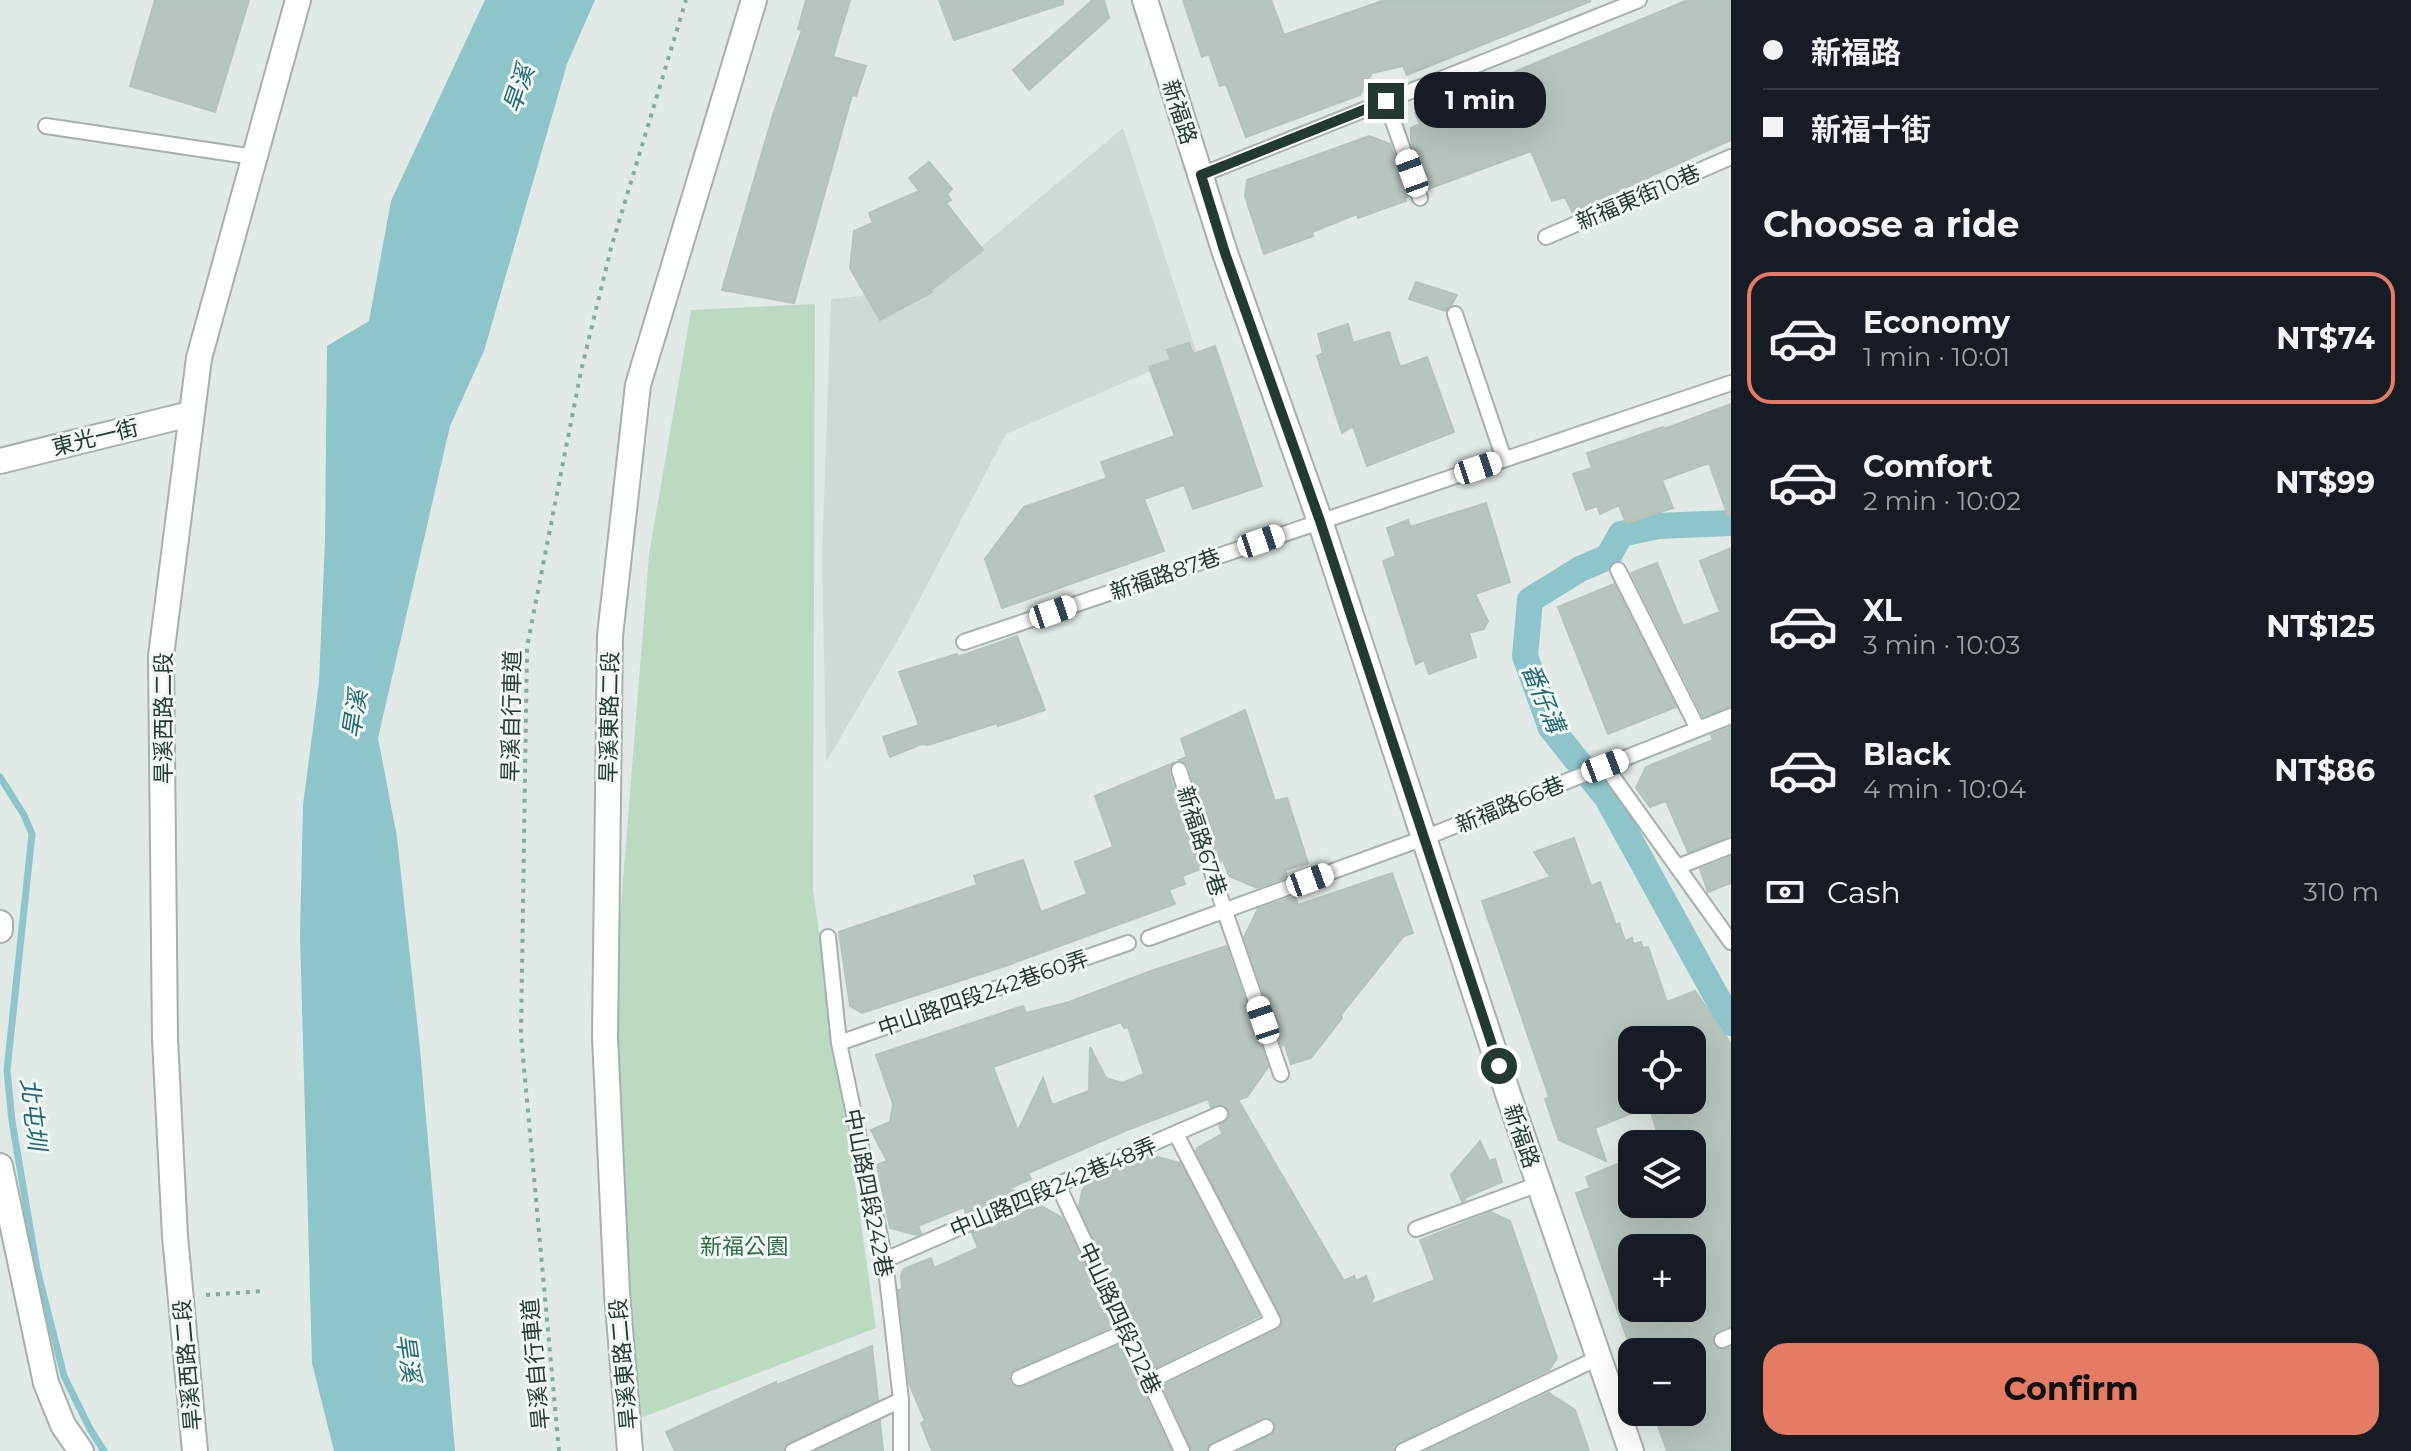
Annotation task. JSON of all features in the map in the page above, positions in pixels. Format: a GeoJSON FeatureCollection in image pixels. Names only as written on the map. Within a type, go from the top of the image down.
{"type":"FeatureCollection","features":[{"type":"Feature","properties":{"kind":"street","name":"旱溪西路二段"},"geometry":{"type":"LineString","coordinates":[[195,1451],[175,1236],[166,1054],[161,656],[199,358],[298,0]]}},
{"type":"Feature","properties":{"kind":"street","name":"旱溪東路二段"},"geometry":{"type":"LineString","coordinates":[[630,1451],[617,1293],[605,1037],[610,636],[638,385],[754,0]]}},
{"type":"Feature","properties":{"kind":"street","name":"新福路"},"geometry":{"type":"LineString","coordinates":[[1145,0],[1225,253],[1320,521],[1539,1184],[1631,1451]]}},
{"type":"Feature","properties":{"kind":"street","name":"東光一街"},"geometry":{"type":"LineString","coordinates":[[0,461],[190,414]]}},
{"type":"Feature","properties":{"kind":"street"},"geometry":{"type":"LineString","coordinates":[[0,923],[0,930]]}},
{"type":"Feature","properties":{"kind":"street"},"geometry":{"type":"LineString","coordinates":[[0,1166],[46,1383],[63,1425],[81,1451]]}},
{"type":"Feature","properties":{"kind":"lane"},"geometry":{"type":"LineString","coordinates":[[1201,175],[1639,0]]}},
{"type":"Feature","properties":{"kind":"lane"},"geometry":{"type":"LineString","coordinates":[[1386,101],[1420,198]]}},
{"type":"Feature","properties":{"kind":"lane"},"geometry":{"type":"LineString","coordinates":[[46,126],[254,157]]}},
{"type":"Feature","properties":{"kind":"lane","name":"新福東街10巷"},"geometry":{"type":"LineString","coordinates":[[1546,237],[1731,157]]}},
{"type":"Feature","properties":{"kind":"lane"},"geometry":{"type":"LineString","coordinates":[[1455,314],[1504,459]]}},
{"type":"Feature","properties":{"kind":"lane","name":"新福路87巷"},"geometry":{"type":"LineString","coordinates":[[964,642],[1731,383]]}},
{"type":"Feature","properties":{"kind":"lane"},"geometry":{"type":"LineString","coordinates":[[1618,570],[1698,729]]}},
{"type":"Feature","properties":{"kind":"lane","name":"新福路66巷"},"geometry":{"type":"LineString","coordinates":[[1424,838],[1731,716]]}},
{"type":"Feature","properties":{"kind":"lane"},"geometry":{"type":"LineString","coordinates":[[1605,766],[1731,942]]}},
{"type":"Feature","properties":{"kind":"lane","name":"新福路67巷"},"geometry":{"type":"LineString","coordinates":[[1179,770],[1281,1074]]}},
{"type":"Feature","properties":{"kind":"lane","name":"新福路67巷"},"geometry":{"type":"LineString","coordinates":[[1149,938],[1424,838]]}},
{"type":"Feature","properties":{"kind":"lane"},"geometry":{"type":"LineString","coordinates":[[1677,867],[1731,846]]}},
{"type":"Feature","properties":{"kind":"lane","name":"中山路四段242巷"},"geometry":{"type":"LineString","coordinates":[[828,937],[839,1043],[885,1260],[901,1400],[901,1451]]}},
{"type":"Feature","properties":{"kind":"lane","name":"中山路四段242巷60弄"},"geometry":{"type":"LineString","coordinates":[[839,1043],[1128,943]]}},
{"type":"Feature","properties":{"kind":"lane","name":"中山路四段242巷48弄"},"geometry":{"type":"LineString","coordinates":[[885,1260],[1220,1114]]}},
{"type":"Feature","properties":{"kind":"lane"},"geometry":{"type":"LineString","coordinates":[[1150,1381],[1273,1321],[1176,1134]]}},
{"type":"Feature","properties":{"kind":"lane"},"geometry":{"type":"LineString","coordinates":[[1416,1229],[1539,1184]]}},
{"type":"Feature","properties":{"kind":"lane","name":"中山路四段212巷"},"geometry":{"type":"LineString","coordinates":[[1058,1185],[1182,1451]]}},
{"type":"Feature","properties":{"kind":"lane"},"geometry":{"type":"LineString","coordinates":[[1019,1378],[1127,1331]]}},
{"type":"Feature","properties":{"kind":"lane"},"geometry":{"type":"LineString","coordinates":[[1403,1451],[1598,1358]]}},
{"type":"Feature","properties":{"kind":"lane"},"geometry":{"type":"LineString","coordinates":[[793,1451],[901,1400]]}},
{"type":"Feature","properties":{"kind":"lane"},"geometry":{"type":"LineString","coordinates":[[1216,1451],[1266,1427]]}},
{"type":"Feature","properties":{"kind":"path","name":"旱溪自行車道"},"geometry":{"type":"LineString","coordinates":[[559,1451],[521,1035],[527,647],[581,371],[604,279],[686,0]]}},
{"type":"Feature","properties":{"kind":"path"},"geometry":{"type":"LineString","coordinates":[[206,1295],[265,1291]]}},
{"type":"Feature","properties":{"kind":"shaded area"},"geometry":{"type":"Polygon","coordinates":[[[1123,128],[1196,351],[1006,434],[903,631],[826,762],[822,556],[831,299],[931,289],[1123,128]]]}},
{"type":"Feature","properties":{"kind":"green space","name":"新福公園"},"geometry":{"type":"Polygon","coordinates":[[[815,304],[813,890],[876,1328],[638,1419],[610,1043],[649,555],[691,310],[815,304]]]}},
{"type":"Feature","properties":{"kind":"water","name":"旱溪"},"geometry":{"type":"Polygon","coordinates":[[[485,0],[595,0],[567,64],[484,351],[450,426],[378,738],[397,837],[420,1049],[455,1451],[334,1451],[312,1363],[300,935],[303,805],[319,682],[325,539],[327,346],[369,321],[391,201],[485,0]]]}},
{"type":"Feature","properties":{"kind":"building"},"geometry":{"type":"Polygon","coordinates":[[[155,0],[249,0],[215,112],[130,86],[155,0]]]}},
{"type":"Feature","properties":{"kind":"building"},"geometry":{"type":"Polygon","coordinates":[[[806,0],[850,0],[833,57],[866,66],[856,96],[852,95],[794,303],[722,290],[773,115],[802,30],[798,29],[806,0]]]}},
{"type":"Feature","properties":{"kind":"building"},"geometry":{"type":"Polygon","coordinates":[[[939,0],[1063,0],[1063,4],[954,40],[939,0]]]}},
{"type":"Feature","properties":{"kind":"building"},"geometry":{"type":"Polygon","coordinates":[[[1093,0],[1104,0],[1109,18],[1029,90],[1013,70],[1093,0]]]}},
{"type":"Feature","properties":{"kind":"building"},"geometry":{"type":"Polygon","coordinates":[[[1183,0],[1271,0],[1284,35],[1385,0],[1591,1],[1407,75],[1403,66],[1372,73],[1360,95],[1246,137],[1226,84],[1220,86],[1209,54],[1202,57],[1183,0]]]}},
{"type":"Feature","properties":{"kind":"building"},"geometry":{"type":"Polygon","coordinates":[[[1688,0],[1731,0],[1731,140],[1572,212],[1565,197],[1552,201],[1531,151],[1428,189],[1411,141],[1411,128],[1420,124],[1415,113],[1688,0]]]}},
{"type":"Feature","properties":{"kind":"building"},"geometry":{"type":"Polygon","coordinates":[[[1369,136],[1390,144],[1409,196],[1405,198],[1406,201],[1358,218],[1357,214],[1312,232],[1313,236],[1264,254],[1245,196],[1247,180],[1369,136]]]}},
{"type":"Feature","properties":{"kind":"building"},"geometry":{"type":"Polygon","coordinates":[[[929,162],[952,189],[947,194],[951,200],[946,203],[983,250],[932,292],[880,320],[850,268],[854,231],[873,223],[869,213],[919,191],[909,178],[929,162]]]}},
{"type":"Feature","properties":{"kind":"building"},"geometry":{"type":"Polygon","coordinates":[[[1416,282],[1457,295],[1446,311],[1409,299],[1416,282]]]}},
{"type":"Feature","properties":{"kind":"building"},"geometry":{"type":"Polygon","coordinates":[[[1348,324],[1353,343],[1389,332],[1400,367],[1427,357],[1454,432],[1367,466],[1353,426],[1342,433],[1317,356],[1323,353],[1318,334],[1348,324]]]}},
{"type":"Feature","properties":{"kind":"building"},"geometry":{"type":"Polygon","coordinates":[[[1189,343],[1193,354],[1215,346],[1262,486],[1193,509],[1184,485],[1144,499],[1164,551],[1002,608],[985,559],[1024,507],[1107,478],[1101,462],[1175,436],[1149,367],[1171,360],[1167,350],[1189,343]]]}},
{"type":"Feature","properties":{"kind":"building"},"geometry":{"type":"Polygon","coordinates":[[[1731,404],[1731,515],[1728,516],[1709,463],[1662,480],[1673,508],[1626,523],[1619,505],[1600,514],[1597,506],[1586,510],[1573,474],[1592,468],[1587,453],[1731,404]]]}},
{"type":"Feature","properties":{"kind":"building"},"geometry":{"type":"Polygon","coordinates":[[[1486,503],[1510,582],[1475,594],[1488,621],[1484,629],[1469,633],[1476,657],[1429,674],[1424,660],[1416,664],[1383,561],[1396,556],[1387,528],[1408,520],[1410,527],[1486,503]]]}},
{"type":"Feature","properties":{"kind":"building"},"geometry":{"type":"Polygon","coordinates":[[[1731,548],[1731,706],[1703,716],[1631,573],[1657,563],[1683,626],[1720,612],[1700,561],[1731,548]]]}},
{"type":"Feature","properties":{"kind":"building"},"geometry":{"type":"Polygon","coordinates":[[[1614,584],[1676,707],[1608,734],[1558,607],[1614,584]]]}},
{"type":"Feature","properties":{"kind":"building"},"geometry":{"type":"Polygon","coordinates":[[[1017,636],[1045,710],[998,726],[997,723],[928,745],[922,744],[890,757],[883,737],[919,725],[899,672],[957,654],[958,657],[1017,636]]]}},
{"type":"Feature","properties":{"kind":"building"},"geometry":{"type":"Polygon","coordinates":[[[1245,710],[1275,801],[1287,798],[1308,863],[1285,870],[1287,877],[1257,888],[1229,876],[1223,860],[1219,862],[1189,767],[1179,760],[1187,757],[1181,739],[1245,710]]]}},
{"type":"Feature","properties":{"kind":"building"},"geometry":{"type":"Polygon","coordinates":[[[1731,727],[1731,836],[1688,852],[1666,801],[1650,807],[1636,788],[1646,767],[1713,740],[1711,735],[1731,727]]]}},
{"type":"Feature","properties":{"kind":"building"},"geometry":{"type":"Polygon","coordinates":[[[1173,763],[1169,773],[1201,869],[1182,876],[1185,884],[1169,890],[1175,904],[1005,966],[862,1013],[850,1006],[839,932],[977,885],[974,876],[1023,860],[1041,912],[1087,894],[1075,862],[1113,847],[1095,796],[1173,763]]]}},
{"type":"Feature","properties":{"kind":"building"},"geometry":{"type":"Polygon","coordinates":[[[1574,838],[1591,886],[1600,882],[1625,941],[1632,938],[1633,944],[1641,942],[1643,948],[1648,947],[1667,1002],[1695,991],[1731,1044],[1731,1326],[1717,1331],[1712,1340],[1720,1350],[1731,1347],[1731,1451],[1667,1451],[1658,1426],[1706,1426],[1706,1338],[1627,1338],[1621,1322],[1706,1322],[1706,1234],[1618,1234],[1618,1312],[1576,1193],[1590,1188],[1586,1177],[1618,1164],[1618,1218],[1706,1218],[1706,1130],[1657,1130],[1651,1114],[1706,1114],[1706,1026],[1618,1026],[1618,1114],[1630,1114],[1595,1128],[1606,1161],[1559,1140],[1545,1099],[1549,1097],[1482,901],[1550,877],[1534,852],[1574,838]]]}},
{"type":"Feature","properties":{"kind":"building"},"geometry":{"type":"Polygon","coordinates":[[[1731,857],[1731,883],[1708,892],[1700,869],[1731,857]]]}},
{"type":"Feature","properties":{"kind":"building"},"geometry":{"type":"Polygon","coordinates":[[[1392,873],[1413,933],[1404,936],[1311,1058],[1291,1064],[1244,937],[1258,909],[1295,896],[1298,905],[1392,873]]]}},
{"type":"Feature","properties":{"kind":"building"},"geometry":{"type":"Polygon","coordinates":[[[1226,946],[1268,1067],[1247,1097],[1238,1100],[1344,1281],[1354,1276],[1356,1281],[1366,1276],[1374,1297],[1370,1305],[1435,1280],[1420,1240],[1491,1212],[1510,1221],[1557,1358],[1549,1370],[1399,1442],[1393,1451],[1239,1451],[1274,1433],[1275,1423],[1266,1417],[1212,1442],[1206,1451],[1192,1451],[1163,1386],[1277,1330],[1283,1321],[1196,1151],[1222,1134],[1219,1125],[1230,1116],[1226,1106],[1211,1107],[1208,1099],[1028,1173],[1031,1179],[1010,1188],[1016,1192],[966,1214],[964,1207],[918,1226],[921,1233],[917,1235],[890,1228],[877,1165],[887,1161],[871,1130],[890,1122],[893,1104],[876,1055],[1023,1006],[1026,1013],[1069,1002],[1226,946]],[[1121,1022],[993,1067],[1018,1131],[1043,1078],[1052,1105],[1089,1091],[1090,1047],[1106,1078],[1122,1083],[1144,1074],[1128,1027],[1124,1028],[1121,1022]]]}},
{"type":"Feature","properties":{"kind":"building"},"geometry":{"type":"Polygon","coordinates":[[[1480,1141],[1489,1161],[1495,1159],[1502,1182],[1462,1199],[1465,1200],[1462,1202],[1451,1175],[1480,1141]]]}},
{"type":"Feature","properties":{"kind":"building"},"geometry":{"type":"Polygon","coordinates":[[[1150,1155],[1180,1163],[1259,1316],[1154,1368],[1079,1207],[1082,1191],[1088,1182],[1150,1155]]]}},
{"type":"Feature","properties":{"kind":"building"},"geometry":{"type":"Polygon","coordinates":[[[1038,1204],[1062,1218],[1113,1326],[1015,1369],[1009,1376],[1010,1383],[1017,1388],[1023,1387],[1121,1344],[1171,1451],[932,1451],[921,1423],[925,1421],[909,1383],[898,1290],[902,1289],[904,1269],[931,1258],[934,1268],[978,1248],[972,1233],[1038,1204]]]}},
{"type":"Feature","properties":{"kind":"building"},"geometry":{"type":"Polygon","coordinates":[[[872,1346],[878,1400],[789,1442],[783,1451],[675,1451],[666,1432],[776,1382],[777,1385],[872,1346]]]}},
{"type":"Feature","properties":{"kind":"building"},"geometry":{"type":"Polygon","coordinates":[[[1549,1393],[1575,1410],[1589,1451],[1426,1451],[1549,1393]]]}},
{"type":"Feature","properties":{"kind":"building"},"geometry":{"type":"Polygon","coordinates":[[[880,1421],[883,1451],[816,1451],[880,1421]]]}},
{"type":"Feature","properties":{"kind":"waterway","name":"番仔溝"},"geometry":{"type":"LineString","coordinates":[[1731,523],[1658,526],[1621,534],[1608,557],[1580,569],[1530,600],[1525,656],[1551,728],[1607,798],[1731,1023]]}},
{"type":"Feature","properties":{"kind":"waterway","name":"北屯圳"},"geometry":{"type":"LineString","coordinates":[[0,777],[32,834],[7,1070],[12,1121],[37,1269],[64,1376],[104,1451]]}},
{"type":"Feature","properties":{"kind":"route"},"geometry":{"type":"LineString","coordinates":[[1386,101],[1201,175],[1225,253],[1320,521],[1499,1066]]}}]}
